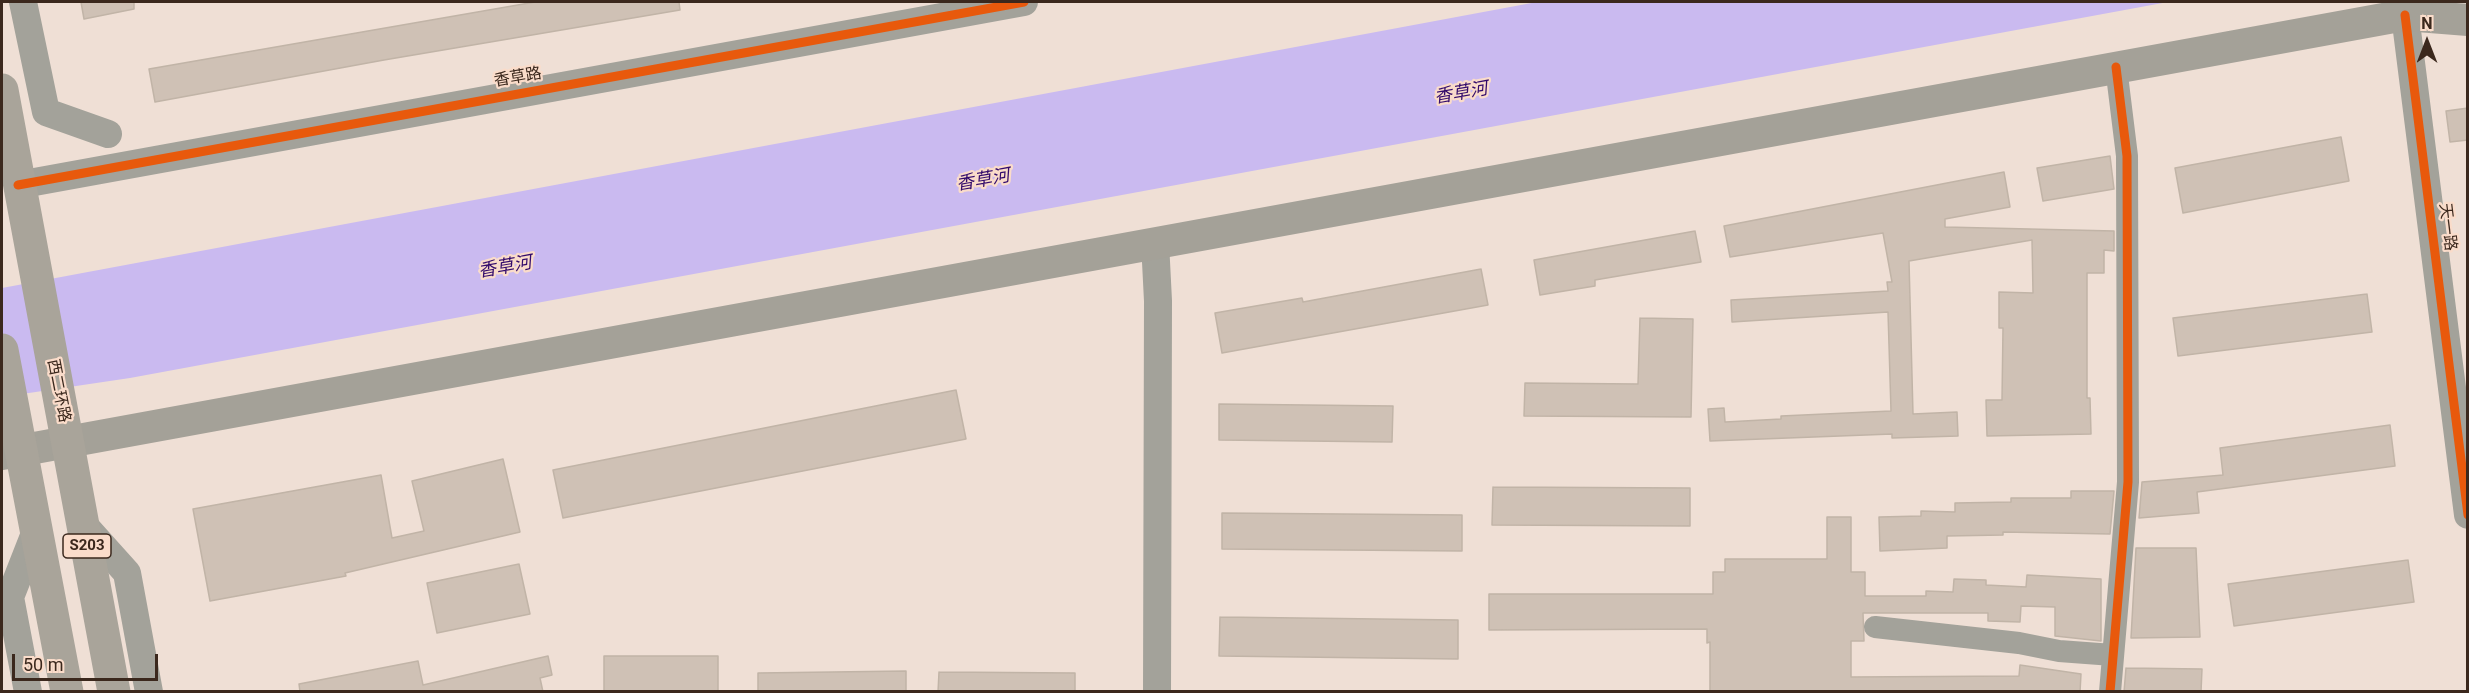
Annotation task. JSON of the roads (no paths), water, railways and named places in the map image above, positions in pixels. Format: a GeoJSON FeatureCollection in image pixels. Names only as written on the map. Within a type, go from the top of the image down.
{"type":"FeatureCollection","features":[{"type":"Feature","properties":{"kind":"main road"},"geometry":{"type":"LineString","coordinates":[[11,451],[2405,15],[2468,20]]}},
{"type":"Feature","properties":{"kind":"main road","name":"西二环路"},"geometry":{"type":"LineString","coordinates":[[2,90],[9,171],[30,251],[68,440],[114,692]]}},
{"type":"Feature","properties":{"kind":"main road","name":"S203"},"geometry":{"type":"LineString","coordinates":[[2,350],[12,410],[11,451],[36,531],[67,692]]}},
{"type":"Feature","properties":{"kind":"street"},"geometry":{"type":"LineString","coordinates":[[23,2],[46,112],[108,134]]}},
{"type":"Feature","properties":{"kind":"street","name":"香草路"},"geometry":{"type":"LineString","coordinates":[[9,171],[1024,2]]}},
{"type":"Feature","properties":{"kind":"street","name":"天一路"},"geometry":{"type":"LineString","coordinates":[[2405,15],[2468,515]]}},
{"type":"Feature","properties":{"kind":"street"},"geometry":{"type":"LineString","coordinates":[[2110,692],[2128,470],[2127,156],[2116,67]]}},
{"type":"Feature","properties":{"kind":"street"},"geometry":{"type":"LineString","coordinates":[[1155,242],[1158,301],[1157,692]]}},
{"type":"Feature","properties":{"kind":"street"},"geometry":{"type":"LineString","coordinates":[[83,524],[127,573],[148,692]]}},
{"type":"Feature","properties":{"kind":"street"},"geometry":{"type":"LineString","coordinates":[[28,692],[10,597],[36,531]]}},
{"type":"Feature","properties":{"kind":"street"},"geometry":{"type":"LineString","coordinates":[[1875,627],[2019,642],[2059,651],[2113,655]]}},
{"type":"Feature","properties":{"kind":"water","name":"香草河"},"geometry":{"type":"Polygon","coordinates":[[[1537,2],[2168,2],[130,378],[2,397],[2,288],[1537,2]]]}}]}
